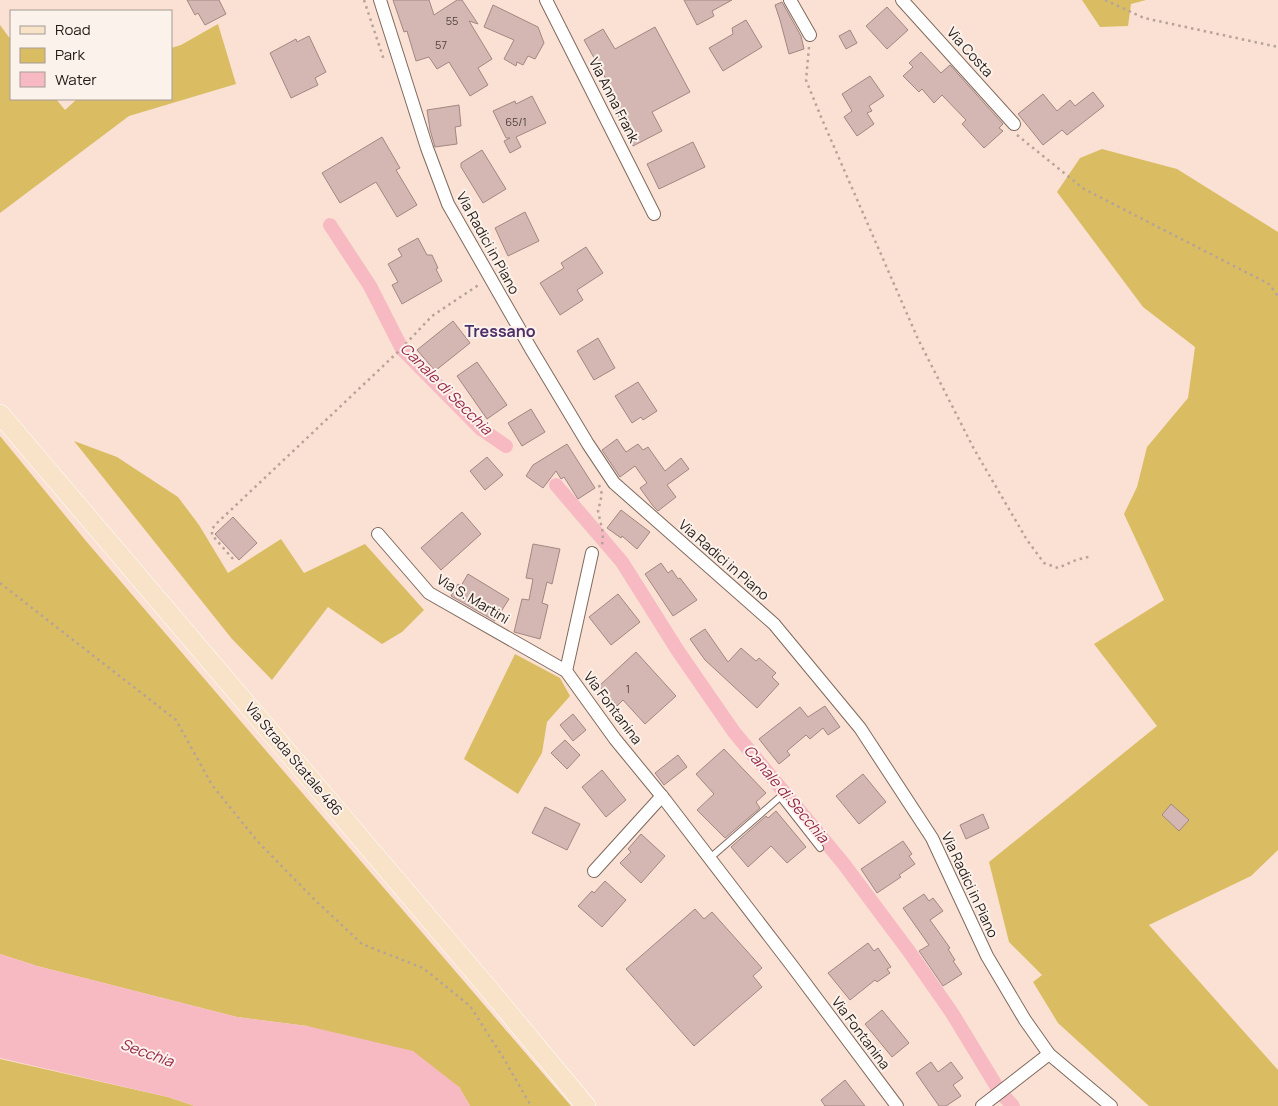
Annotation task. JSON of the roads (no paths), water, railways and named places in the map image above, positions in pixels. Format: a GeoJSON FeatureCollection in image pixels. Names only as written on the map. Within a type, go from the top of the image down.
{"type":"FeatureCollection","features":[{"type":"Feature","properties":{"kind":"main road","name":"Via Strada Statale 486"},"geometry":{"type":"LineString","coordinates":[[0,414],[586,1106]]}},
{"type":"Feature","properties":{"kind":"street","name":"Via Radici in Piano"},"geometry":{"type":"LineString","coordinates":[[380,0],[427,148],[448,204],[573,419],[614,483],[774,624],[860,728],[932,838],[987,956],[1025,1020],[1049,1054],[1111,1106]]}},
{"type":"Feature","properties":{"kind":"street","name":"Via Anna Frank"},"geometry":{"type":"LineString","coordinates":[[546,0],[654,214]]}},
{"type":"Feature","properties":{"kind":"street"},"geometry":{"type":"LineString","coordinates":[[790,0],[810,36]]}},
{"type":"Feature","properties":{"kind":"street","name":"Via Costa"},"geometry":{"type":"LineString","coordinates":[[902,0],[1014,124]]}},
{"type":"Feature","properties":{"kind":"street","name":"Via S. Martini"},"geometry":{"type":"LineString","coordinates":[[378,534],[429,593],[566,671]]}},
{"type":"Feature","properties":{"kind":"street","name":"Via Fontanina"},"geometry":{"type":"LineString","coordinates":[[597,550],[566,671],[615,739],[710,858],[897,1106]]}},
{"type":"Feature","properties":{"kind":"street"},"geometry":{"type":"LineString","coordinates":[[594,872],[662,796]]}},
{"type":"Feature","properties":{"kind":"street"},"geometry":{"type":"LineString","coordinates":[[982,1106],[1049,1054]]}},
{"type":"Feature","properties":{"kind":"lane"},"geometry":{"type":"LineString","coordinates":[[710,858],[780,798],[820,848]]}},
{"type":"Feature","properties":{"kind":"water","name":"Secchia"},"geometry":{"type":"Polygon","coordinates":[[[0,954],[37,966],[237,1017],[307,1026],[413,1051],[459,1087],[470,1106],[195,1106],[168,1097],[0,1058],[0,954]]]}},
{"type":"Feature","properties":{"kind":"waterway","name":"Canale di Secchia"},"geometry":{"type":"LineString","coordinates":[[330,225],[370,286],[402,349],[481,429],[506,446]]}},
{"type":"Feature","properties":{"kind":"waterway","name":"Canale di Secchia"},"geometry":{"type":"LineString","coordinates":[[556,485],[622,562],[678,651],[734,732],[843,863],[908,950],[952,1013],[1000,1092],[1013,1106]]}},
{"type":"Feature","properties":{"kind":"district","name":"Tressano"},"geometry":{"type":"Point","coordinates":[500,331]}}]}
